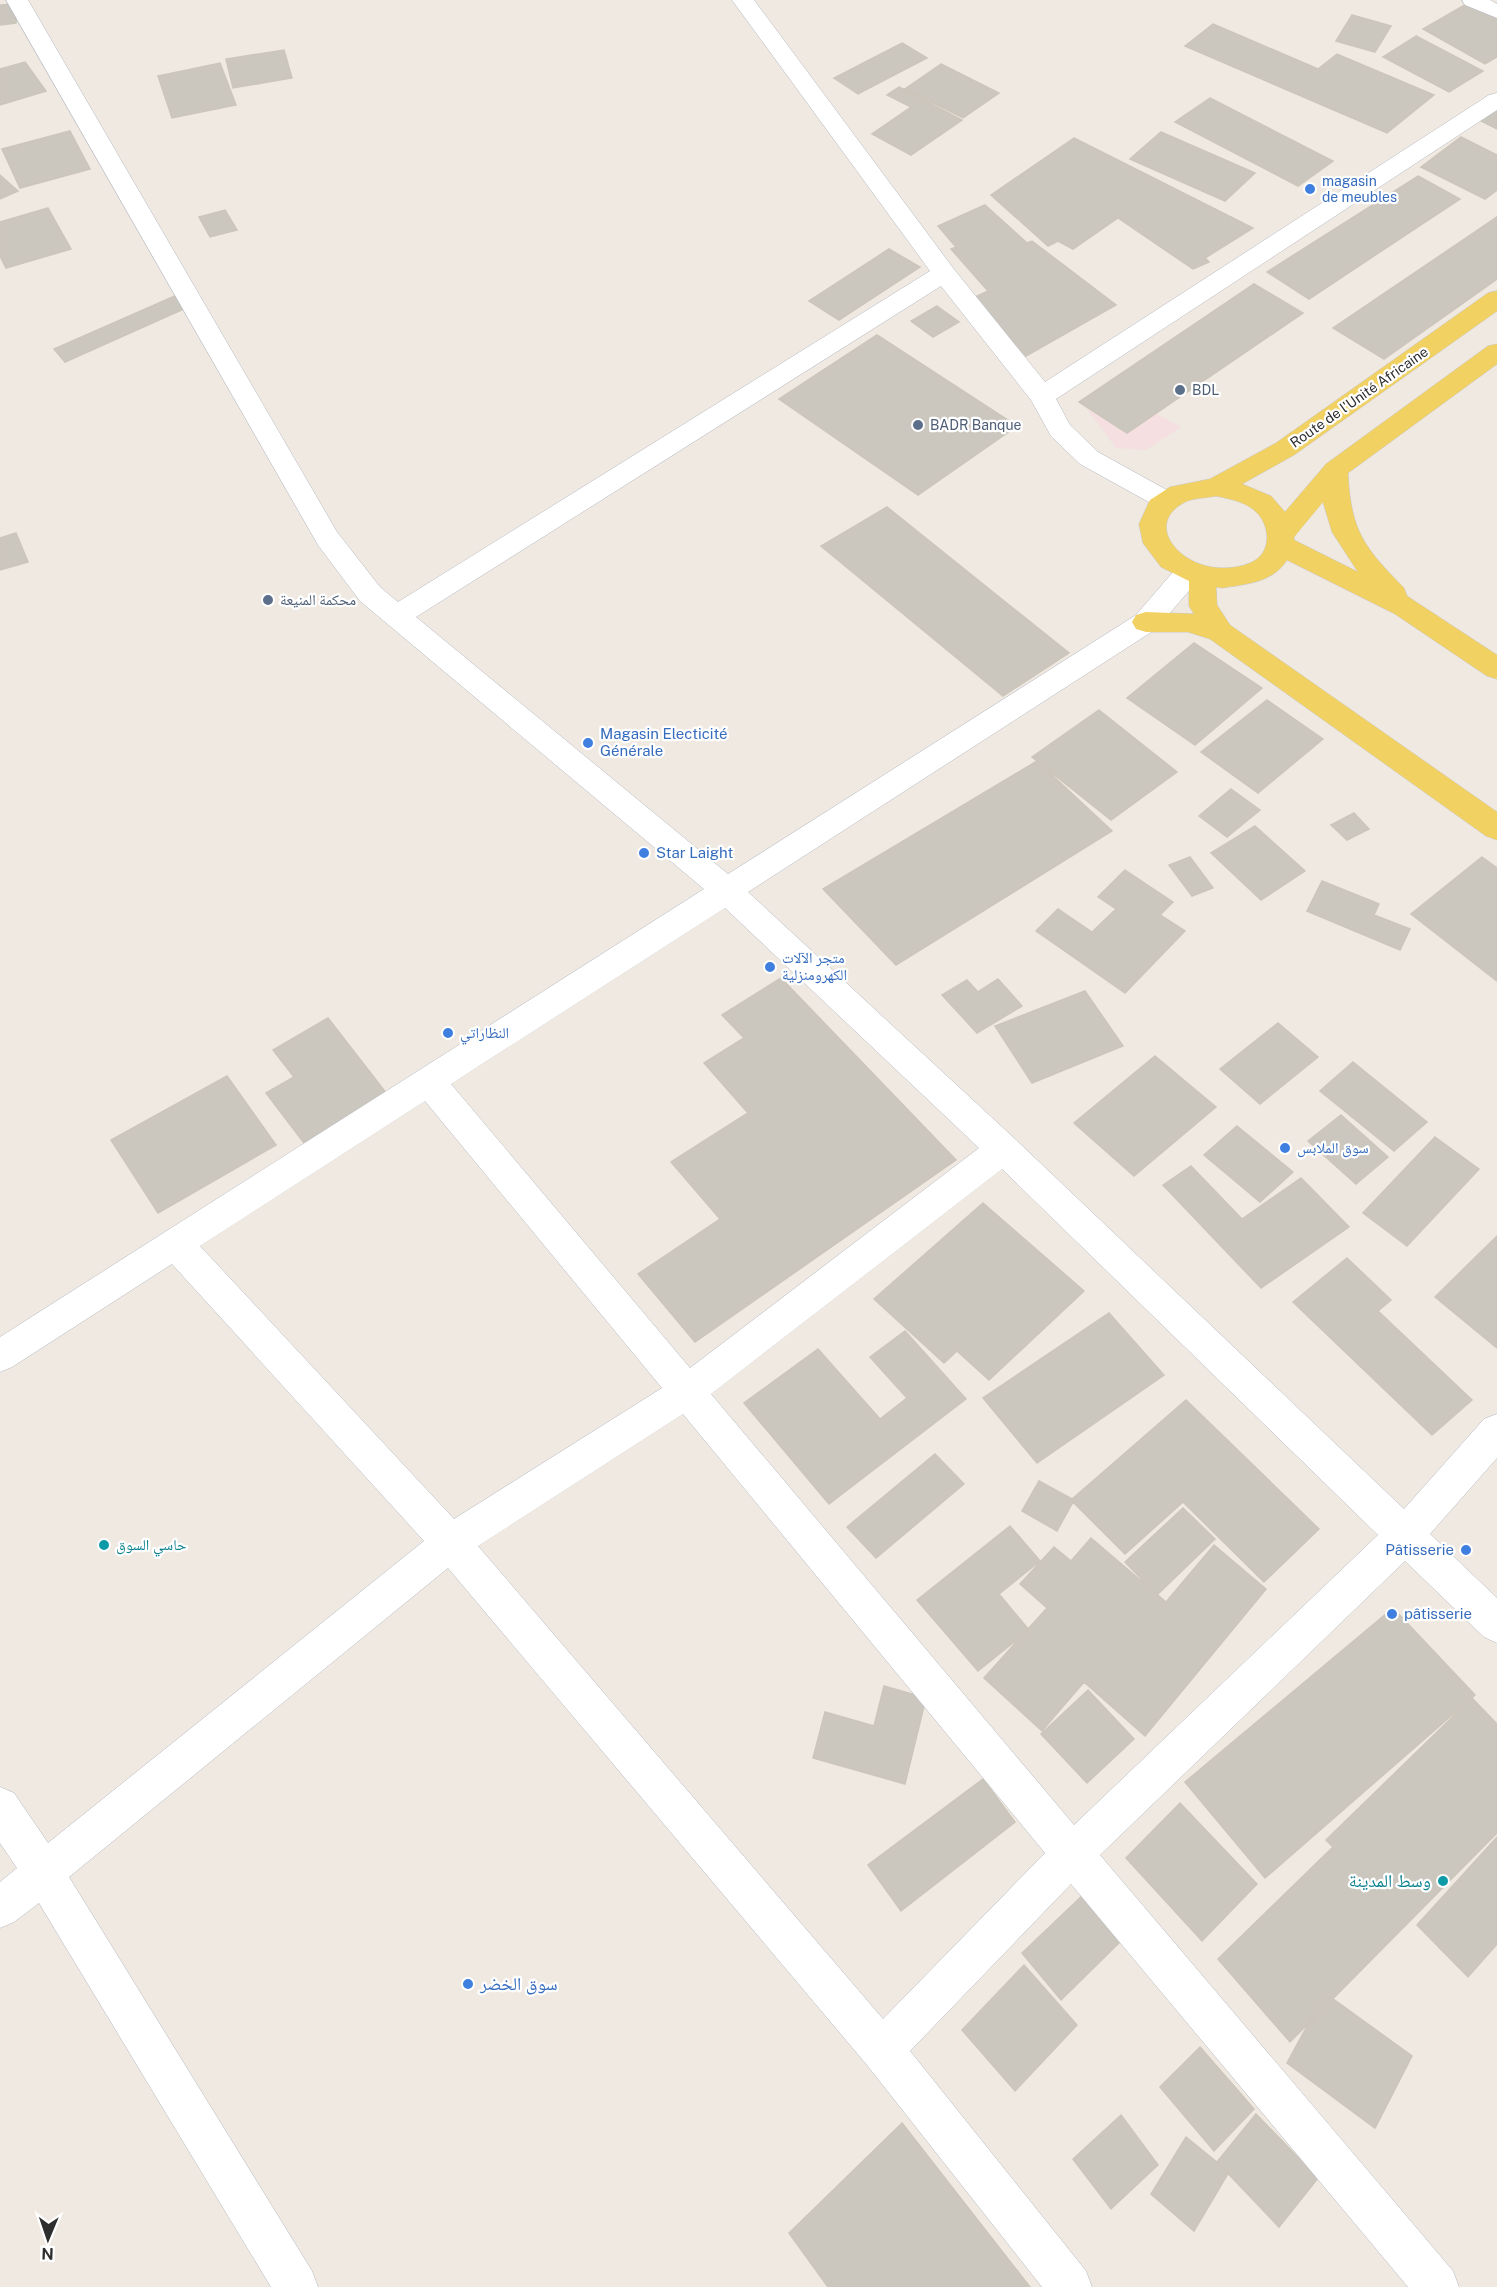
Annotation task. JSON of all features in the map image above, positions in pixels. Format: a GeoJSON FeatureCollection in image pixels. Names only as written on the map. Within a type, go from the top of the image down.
{"type":"FeatureCollection","features":[{"type":"Feature","properties":{"kind":"main road","name":"Route de l'Unité Africaine"},"geometry":{"type":"LineString","coordinates":[[1216,487],[1285,449],[1497,299]]}},
{"type":"Feature","properties":{"kind":"main road"},"geometry":{"type":"LineString","coordinates":[[1497,352],[1335,470],[1282,540],[1274,560],[1261,570],[1244,576],[1223,578],[1196,573],[1166,557],[1153,537],[1152,524],[1155,511],[1165,500],[1180,492],[1216,487],[1235,491],[1267,508],[1282,540],[1405,607],[1497,669]]}},
{"type":"Feature","properties":{"kind":"main road"},"geometry":{"type":"LineString","coordinates":[[1335,470],[1337,510],[1350,540],[1373,573],[1405,607]]}},
{"type":"Feature","properties":{"kind":"main road"},"geometry":{"type":"LineString","coordinates":[[1196,573],[1203,606],[1220,632]]}},
{"type":"Feature","properties":{"kind":"main road"},"geometry":{"type":"LineString","coordinates":[[1146,622],[1188,622],[1220,632],[1497,828]]}},
{"type":"Feature","properties":{"kind":"street"},"geometry":{"type":"LineString","coordinates":[[743,0],[944,273],[1042,396],[1060,430],[1089,458],[1165,500]]}},
{"type":"Feature","properties":{"kind":"street"},"geometry":{"type":"LineString","coordinates":[[1473,0],[1497,12]]}},
{"type":"Feature","properties":{"kind":"street"},"geometry":{"type":"LineString","coordinates":[[18,15],[327,538],[370,594],[727,891],[1003,1149],[1497,1624]]}},
{"type":"Feature","properties":{"kind":"street"},"geometry":{"type":"LineString","coordinates":[[1042,396],[1497,100]]}},
{"type":"Feature","properties":{"kind":"street"},"geometry":{"type":"LineString","coordinates":[[396,616],[944,273]]}},
{"type":"Feature","properties":{"kind":"street"},"geometry":{"type":"LineString","coordinates":[[0,1356],[1146,622],[1196,573]]}},
{"type":"Feature","properties":{"kind":"street"},"geometry":{"type":"LineString","coordinates":[[429,1082],[1072,1854],[1437,2287]]}},
{"type":"Feature","properties":{"kind":"street"},"geometry":{"type":"LineString","coordinates":[[0,1908],[452,1542],[688,1391],[1003,1149]]}},
{"type":"Feature","properties":{"kind":"street"},"geometry":{"type":"LineString","coordinates":[[176,1244],[452,1542],[882,2050],[1070,2287]]}},
{"type":"Feature","properties":{"kind":"street"},"geometry":{"type":"LineString","coordinates":[[882,2050],[1072,1854],[1405,1535],[1497,1431]]}},
{"type":"Feature","properties":{"kind":"street"},"geometry":{"type":"LineString","coordinates":[[0,1807],[43,1872],[296,2287]]}},
{"type":"Feature","properties":{"kind":"shaded area"},"geometry":{"type":"Polygon","coordinates":[[[1108,388],[1181,427],[1146,450],[1116,448],[1085,406],[1108,388]]]}},
{"type":"Feature","properties":{"kind":"building"},"geometry":{"type":"Polygon","coordinates":[[[1468,3],[1497,19],[1497,57],[1485,64],[1423,29],[1468,3]]]}},
{"type":"Feature","properties":{"kind":"building"},"geometry":{"type":"Polygon","coordinates":[[[17,4],[16,23],[0,25],[0,5],[17,4]]]}},
{"type":"Feature","properties":{"kind":"building"},"geometry":{"type":"Polygon","coordinates":[[[1352,15],[1391,26],[1375,52],[1336,41],[1352,15]]]}},
{"type":"Feature","properties":{"kind":"building"},"geometry":{"type":"Polygon","coordinates":[[[1213,24],[1318,69],[1337,54],[1434,95],[1387,133],[1185,46],[1213,24]]]}},
{"type":"Feature","properties":{"kind":"building"},"geometry":{"type":"Polygon","coordinates":[[[1416,36],[1483,71],[1449,92],[1383,57],[1416,36]]]}},
{"type":"Feature","properties":{"kind":"building"},"geometry":{"type":"Polygon","coordinates":[[[902,43],[927,58],[858,94],[834,78],[902,43]]]}},
{"type":"Feature","properties":{"kind":"building"},"geometry":{"type":"Polygon","coordinates":[[[284,50],[292,78],[233,88],[226,59],[284,50]]]}},
{"type":"Feature","properties":{"kind":"building"},"geometry":{"type":"Polygon","coordinates":[[[25,62],[46,91],[0,105],[0,69],[25,62]]]}},
{"type":"Feature","properties":{"kind":"building"},"geometry":{"type":"Polygon","coordinates":[[[220,63],[236,105],[172,118],[158,76],[220,63]]]}},
{"type":"Feature","properties":{"kind":"building"},"geometry":{"type":"Polygon","coordinates":[[[941,64],[999,93],[963,118],[905,89],[941,64]]]}},
{"type":"Feature","properties":{"kind":"building"},"geometry":{"type":"Polygon","coordinates":[[[899,87],[962,120],[911,155],[872,134],[911,107],[887,95],[899,87]]]}},
{"type":"Feature","properties":{"kind":"building"},"geometry":{"type":"Polygon","coordinates":[[[1210,98],[1333,161],[1298,186],[1175,122],[1210,98]]]}},
{"type":"Feature","properties":{"kind":"building"},"geometry":{"type":"Polygon","coordinates":[[[1497,107],[1497,129],[1479,120],[1497,107]]]}},
{"type":"Feature","properties":{"kind":"building"},"geometry":{"type":"Polygon","coordinates":[[[70,131],[90,169],[20,188],[2,149],[70,131]]]}},
{"type":"Feature","properties":{"kind":"building"},"geometry":{"type":"Polygon","coordinates":[[[1161,132],[1255,173],[1225,201],[1130,159],[1161,132]]]}},
{"type":"Feature","properties":{"kind":"building"},"geometry":{"type":"Polygon","coordinates":[[[1461,137],[1497,155],[1497,190],[1485,199],[1421,167],[1461,137]]]}},
{"type":"Feature","properties":{"kind":"building"},"geometry":{"type":"Polygon","coordinates":[[[1074,138],[1253,228],[1205,258],[1209,262],[1193,269],[1118,218],[1073,249],[1058,241],[1048,246],[991,195],[1074,138]]]}},
{"type":"Feature","properties":{"kind":"building"},"geometry":{"type":"Polygon","coordinates":[[[0,175],[18,191],[0,199],[0,175]]]}},
{"type":"Feature","properties":{"kind":"building"},"geometry":{"type":"Polygon","coordinates":[[[1418,176],[1460,199],[1309,299],[1267,272],[1418,176]]]}},
{"type":"Feature","properties":{"kind":"building"},"geometry":{"type":"Polygon","coordinates":[[[985,205],[1027,243],[1032,241],[1116,305],[1026,356],[973,298],[988,291],[951,249],[956,247],[938,226],[985,205]]]}},
{"type":"Feature","properties":{"kind":"building"},"geometry":{"type":"Polygon","coordinates":[[[48,208],[71,249],[6,268],[0,256],[0,222],[48,208]]]}},
{"type":"Feature","properties":{"kind":"building"},"geometry":{"type":"Polygon","coordinates":[[[225,210],[237,230],[210,237],[199,217],[225,210]]]}},
{"type":"Feature","properties":{"kind":"building"},"geometry":{"type":"Polygon","coordinates":[[[1497,217],[1497,279],[1384,359],[1333,328],[1497,217]]]}},
{"type":"Feature","properties":{"kind":"building"},"geometry":{"type":"Polygon","coordinates":[[[889,249],[920,267],[839,320],[809,301],[889,249]]]}},
{"type":"Feature","properties":{"kind":"building"},"geometry":{"type":"Polygon","coordinates":[[[1254,284],[1303,313],[1127,433],[1079,402],[1254,284]]]}},
{"type":"Feature","properties":{"kind":"building"},"geometry":{"type":"Polygon","coordinates":[[[175,296],[186,308],[65,362],[54,349],[175,296]]]}},
{"type":"Feature","properties":{"kind":"building"},"geometry":{"type":"Polygon","coordinates":[[[937,306],[959,322],[933,337],[911,321],[937,306]]]}},
{"type":"Feature","properties":{"kind":"building"},"geometry":{"type":"Polygon","coordinates":[[[877,335],[1017,426],[918,495],[779,399],[877,335]]]}},
{"type":"Feature","properties":{"kind":"building"},"geometry":{"type":"Polygon","coordinates":[[[887,507],[1069,653],[1003,696],[821,546],[887,507]]]}},
{"type":"Feature","properties":{"kind":"building"},"geometry":{"type":"Polygon","coordinates":[[[16,533],[28,562],[0,570],[0,538],[16,533]]]}},
{"type":"Feature","properties":{"kind":"building"},"geometry":{"type":"Polygon","coordinates":[[[1194,643],[1262,688],[1195,745],[1127,698],[1194,643]]]}},
{"type":"Feature","properties":{"kind":"building"},"geometry":{"type":"Polygon","coordinates":[[[1267,700],[1323,739],[1258,793],[1201,752],[1267,700]]]}},
{"type":"Feature","properties":{"kind":"building"},"geometry":{"type":"Polygon","coordinates":[[[1099,710],[1177,772],[1111,820],[1032,757],[1099,710]]]}},
{"type":"Feature","properties":{"kind":"building"},"geometry":{"type":"Polygon","coordinates":[[[1037,761],[1112,831],[896,965],[823,889],[1037,761]]]}},
{"type":"Feature","properties":{"kind":"building"},"geometry":{"type":"Polygon","coordinates":[[[1231,789],[1260,810],[1227,837],[1199,816],[1231,789]]]}},
{"type":"Feature","properties":{"kind":"building"},"geometry":{"type":"Polygon","coordinates":[[[1354,813],[1369,829],[1347,840],[1331,825],[1354,813]]]}},
{"type":"Feature","properties":{"kind":"building"},"geometry":{"type":"Polygon","coordinates":[[[1255,826],[1305,871],[1261,900],[1211,853],[1255,826]]]}},
{"type":"Feature","properties":{"kind":"building"},"geometry":{"type":"Polygon","coordinates":[[[1190,857],[1213,888],[1192,896],[1169,865],[1190,857]]]}},
{"type":"Feature","properties":{"kind":"building"},"geometry":{"type":"Polygon","coordinates":[[[1482,857],[1497,868],[1497,981],[1411,914],[1482,857]]]}},
{"type":"Feature","properties":{"kind":"building"},"geometry":{"type":"Polygon","coordinates":[[[1125,870],[1173,902],[1160,915],[1185,931],[1125,993],[1036,931],[1058,909],[1092,932],[1116,909],[1098,897],[1125,870]]]}},
{"type":"Feature","properties":{"kind":"building"},"geometry":{"type":"Polygon","coordinates":[[[1322,881],[1379,904],[1374,915],[1410,929],[1400,950],[1307,911],[1322,881]]]}},
{"type":"Feature","properties":{"kind":"building"},"geometry":{"type":"Polygon","coordinates":[[[781,978],[956,1160],[695,1342],[638,1274],[720,1219],[671,1162],[748,1113],[704,1063],[744,1038],[722,1015],[781,978]]]}},
{"type":"Feature","properties":{"kind":"building"},"geometry":{"type":"Polygon","coordinates":[[[998,979],[1022,1006],[977,1033],[942,995],[967,980],[978,992],[998,979]]]}},
{"type":"Feature","properties":{"kind":"building"},"geometry":{"type":"Polygon","coordinates":[[[1085,991],[1123,1046],[1032,1083],[995,1026],[1085,991]]]}},
{"type":"Feature","properties":{"kind":"building"},"geometry":{"type":"Polygon","coordinates":[[[328,1018],[387,1094],[304,1143],[266,1093],[294,1077],[273,1050],[328,1018]]]}},
{"type":"Feature","properties":{"kind":"building"},"geometry":{"type":"Polygon","coordinates":[[[1278,1023],[1318,1057],[1260,1104],[1220,1069],[1278,1023]]]}},
{"type":"Feature","properties":{"kind":"building"},"geometry":{"type":"Polygon","coordinates":[[[1155,1056],[1216,1107],[1134,1176],[1074,1123],[1155,1056]]]}},
{"type":"Feature","properties":{"kind":"building"},"geometry":{"type":"Polygon","coordinates":[[[1353,1062],[1427,1122],[1394,1151],[1320,1091],[1353,1062]]]}},
{"type":"Feature","properties":{"kind":"building"},"geometry":{"type":"Polygon","coordinates":[[[227,1076],[276,1145],[158,1213],[111,1140],[227,1076]]]}},
{"type":"Feature","properties":{"kind":"building"},"geometry":{"type":"Polygon","coordinates":[[[1341,1115],[1388,1157],[1356,1184],[1308,1141],[1341,1115]]]}},
{"type":"Feature","properties":{"kind":"building"},"geometry":{"type":"Polygon","coordinates":[[[1237,1126],[1293,1172],[1260,1202],[1204,1155],[1237,1126]]]}},
{"type":"Feature","properties":{"kind":"building"},"geometry":{"type":"Polygon","coordinates":[[[1435,1137],[1479,1169],[1407,1246],[1363,1213],[1435,1137]]]}},
{"type":"Feature","properties":{"kind":"building"},"geometry":{"type":"Polygon","coordinates":[[[1191,1166],[1242,1219],[1301,1178],[1349,1227],[1261,1288],[1163,1185],[1191,1166]]]}},
{"type":"Feature","properties":{"kind":"building"},"geometry":{"type":"Polygon","coordinates":[[[983,1203],[1084,1291],[989,1380],[957,1351],[944,1363],[874,1299],[983,1203]]]}},
{"type":"Feature","properties":{"kind":"building"},"geometry":{"type":"Polygon","coordinates":[[[1497,1236],[1497,1348],[1435,1297],[1497,1236]]]}},
{"type":"Feature","properties":{"kind":"building"},"geometry":{"type":"Polygon","coordinates":[[[1347,1258],[1391,1300],[1378,1311],[1472,1400],[1432,1435],[1293,1302],[1347,1258]]]}},
{"type":"Feature","properties":{"kind":"building"},"geometry":{"type":"Polygon","coordinates":[[[1109,1313],[1164,1375],[1037,1463],[983,1398],[1109,1313]]]}},
{"type":"Feature","properties":{"kind":"building"},"geometry":{"type":"Polygon","coordinates":[[[905,1331],[966,1399],[829,1504],[744,1403],[818,1349],[880,1419],[907,1398],[870,1357],[905,1331]]]}},
{"type":"Feature","properties":{"kind":"building"},"geometry":{"type":"Polygon","coordinates":[[[1186,1400],[1319,1529],[1264,1582],[1183,1502],[1125,1554],[1071,1500],[1186,1400]]]}},
{"type":"Feature","properties":{"kind":"building"},"geometry":{"type":"Polygon","coordinates":[[[935,1454],[964,1484],[876,1558],[847,1527],[935,1454]]]}},
{"type":"Feature","properties":{"kind":"building"},"geometry":{"type":"Polygon","coordinates":[[[1039,1481],[1074,1500],[1057,1531],[1022,1511],[1039,1481]]]}},
{"type":"Feature","properties":{"kind":"building"},"geometry":{"type":"Polygon","coordinates":[[[1183,1508],[1215,1539],[1157,1595],[1125,1562],[1183,1508]]]}},
{"type":"Feature","properties":{"kind":"building"},"geometry":{"type":"Polygon","coordinates":[[[1010,1526],[1040,1561],[999,1594],[1029,1630],[978,1671],[917,1600],[1010,1526]]]}},
{"type":"Feature","properties":{"kind":"building"},"geometry":{"type":"Polygon","coordinates":[[[1091,1538],[1166,1602],[1214,1545],[1266,1589],[1145,1736],[1084,1682],[1042,1731],[984,1678],[1047,1608],[1020,1584],[1054,1547],[1071,1561],[1091,1538]]]}},
{"type":"Feature","properties":{"kind":"building"},"geometry":{"type":"Polygon","coordinates":[[[1393,1608],[1475,1695],[1265,1878],[1185,1782],[1393,1608]]]}},
{"type":"Feature","properties":{"kind":"building"},"geometry":{"type":"Polygon","coordinates":[[[884,1686],[926,1698],[905,1784],[813,1758],[825,1712],[874,1726],[884,1686]]]}},
{"type":"Feature","properties":{"kind":"building"},"geometry":{"type":"Polygon","coordinates":[[[1088,1690],[1134,1739],[1087,1783],[1041,1734],[1088,1690]]]}},
{"type":"Feature","properties":{"kind":"building"},"geometry":{"type":"Polygon","coordinates":[[[1472,1698],[1497,1724],[1497,1833],[1290,2042],[1218,1959],[1333,1847],[1326,1840],[1472,1698]]]}},
{"type":"Feature","properties":{"kind":"building"},"geometry":{"type":"Polygon","coordinates":[[[983,1779],[1015,1822],[901,1911],[868,1865],[983,1779]]]}},
{"type":"Feature","properties":{"kind":"building"},"geometry":{"type":"Polygon","coordinates":[[[1180,1803],[1257,1884],[1202,1941],[1126,1858],[1180,1803]]]}},
{"type":"Feature","properties":{"kind":"building"},"geometry":{"type":"Polygon","coordinates":[[[1497,1837],[1497,1944],[1468,1977],[1417,1925],[1497,1837]]]}},
{"type":"Feature","properties":{"kind":"building"},"geometry":{"type":"Polygon","coordinates":[[[1085,1893],[1123,1939],[1061,2000],[1022,1953],[1085,1893]]]}},
{"type":"Feature","properties":{"kind":"building"},"geometry":{"type":"Polygon","coordinates":[[[1024,1965],[1077,2025],[1015,2091],[962,2030],[1024,1965]]]}},
{"type":"Feature","properties":{"kind":"building"},"geometry":{"type":"Polygon","coordinates":[[[1325,1993],[1412,2056],[1375,2128],[1287,2063],[1325,1993]]]}},
{"type":"Feature","properties":{"kind":"building"},"geometry":{"type":"Polygon","coordinates":[[[1200,2047],[1254,2109],[1214,2151],[1160,2087],[1200,2047]]]}},
{"type":"Feature","properties":{"kind":"building"},"geometry":{"type":"Polygon","coordinates":[[[1256,2114],[1318,2178],[1279,2227],[1217,2162],[1256,2114]]]}},
{"type":"Feature","properties":{"kind":"building"},"geometry":{"type":"Polygon","coordinates":[[[1121,2115],[1158,2165],[1111,2209],[1073,2159],[1121,2115]]]}},
{"type":"Feature","properties":{"kind":"building"},"geometry":{"type":"Polygon","coordinates":[[[902,2123],[1030,2287],[828,2287],[789,2233],[902,2123]]]}},
{"type":"Feature","properties":{"kind":"building"},"geometry":{"type":"Polygon","coordinates":[[[1186,2137],[1229,2172],[1194,2231],[1151,2194],[1186,2137]]]}},
{"type":"Feature","properties":{"kind":"place","name":"magasin de meubles"},"geometry":{"type":"Point","coordinates":[1310,189]}},
{"type":"Feature","properties":{"kind":"place","name":"BDL"},"geometry":{"type":"Point","coordinates":[1180,390]}},
{"type":"Feature","properties":{"kind":"place","name":"BADR Banque"},"geometry":{"type":"Point","coordinates":[918,425]}},
{"type":"Feature","properties":{"kind":"place","name":"محكمة المنيعة"},"geometry":{"type":"Point","coordinates":[268,600]}},
{"type":"Feature","properties":{"kind":"place","name":"Magasin Electicité Générale"},"geometry":{"type":"Point","coordinates":[588,743]}},
{"type":"Feature","properties":{"kind":"place","name":"Star Laight"},"geometry":{"type":"Point","coordinates":[644,853]}},
{"type":"Feature","properties":{"kind":"place","name":"متجر الآلات الكهرومنزلية"},"geometry":{"type":"Point","coordinates":[770,967]}},
{"type":"Feature","properties":{"kind":"place","name":"النظاراتي"},"geometry":{"type":"Point","coordinates":[448,1033]}},
{"type":"Feature","properties":{"kind":"place","name":"سوق الملابس"},"geometry":{"type":"Point","coordinates":[1285,1148]}},
{"type":"Feature","properties":{"kind":"place","name":"حاسي السوق"},"geometry":{"type":"Point","coordinates":[104,1545]}},
{"type":"Feature","properties":{"kind":"place","name":"Pâtisserie"},"geometry":{"type":"Point","coordinates":[1466,1550]}},
{"type":"Feature","properties":{"kind":"place","name":"pâtisserie"},"geometry":{"type":"Point","coordinates":[1392,1614]}},
{"type":"Feature","properties":{"kind":"place","name":"وسط المدينة"},"geometry":{"type":"Point","coordinates":[1443,1881]}},
{"type":"Feature","properties":{"kind":"place","name":"سوق الخضر"},"geometry":{"type":"Point","coordinates":[468,1984]}}]}
